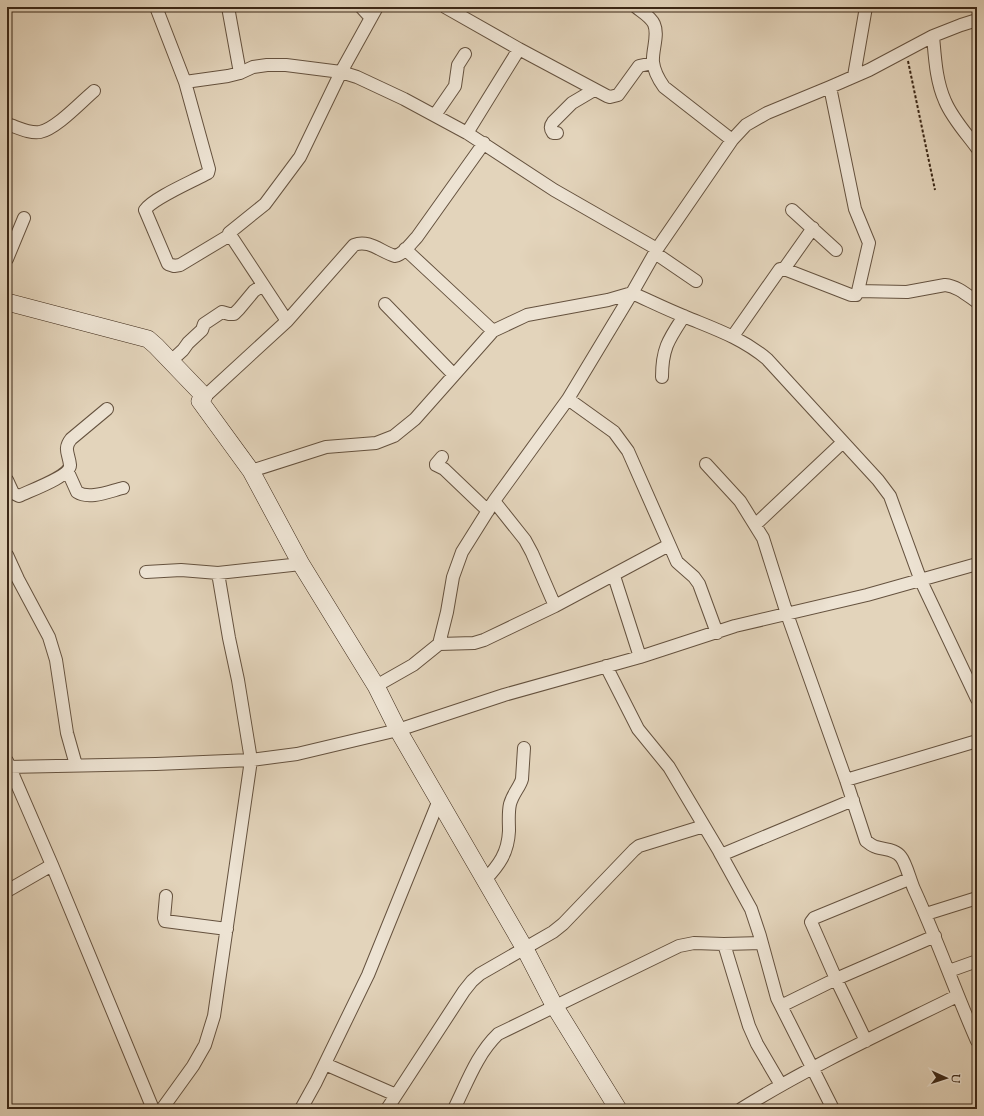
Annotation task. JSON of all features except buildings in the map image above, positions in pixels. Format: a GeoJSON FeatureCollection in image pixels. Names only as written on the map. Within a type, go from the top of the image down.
{"type":"FeatureCollection","features":[{"type":"Feature","properties":{"kind":"street"},"geometry":{"type":"LineString","coordinates":[[156,7],[185,82],[209,169],[208,173],[164,196],[147,206],[145,210],[163,255],[168,264],[174,266],[180,265],[230,235],[231,231],[265,204],[300,157],[341,72],[376,7]]}},
{"type":"Feature","properties":{"kind":"street"},"geometry":{"type":"LineString","coordinates":[[228,7],[240,73]]}},
{"type":"Feature","properties":{"kind":"street"},"geometry":{"type":"LineString","coordinates":[[361,7],[371,18]]}},
{"type":"Feature","properties":{"kind":"street"},"geometry":{"type":"LineString","coordinates":[[445,7],[594,90],[610,97],[618,95],[640,66],[653,63]]}},
{"type":"Feature","properties":{"kind":"street"},"geometry":{"type":"LineString","coordinates":[[636,7],[648,11],[655,26],[656,36],[653,63],[658,79],[664,88],[732,140]]}},
{"type":"Feature","properties":{"kind":"street"},"geometry":{"type":"LineString","coordinates":[[854,76],[866,7]]}},
{"type":"Feature","properties":{"kind":"street"},"geometry":{"type":"LineString","coordinates":[[376,686],[413,665],[439,644],[447,612],[452,577],[462,552],[491,506],[568,399],[656,251],[732,140],[746,125],[767,112],[830,87],[886,61],[933,36],[977,20]]}},
{"type":"Feature","properties":{"kind":"street"},"geometry":{"type":"LineString","coordinates":[[933,36],[936,72],[942,96],[958,123],[975,142]]}},
{"type":"Feature","properties":{"kind":"street"},"geometry":{"type":"LineString","coordinates":[[467,132],[519,49]]}},
{"type":"Feature","properties":{"kind":"street"},"geometry":{"type":"LineString","coordinates":[[434,115],[455,86],[458,64],[465,54]]}},
{"type":"Feature","properties":{"kind":"street"},"geometry":{"type":"LineString","coordinates":[[185,82],[228,76],[240,73],[253,67],[267,65],[286,65],[341,72],[358,77],[467,132],[554,190],[656,251],[696,280]]}},
{"type":"Feature","properties":{"kind":"street"},"geometry":{"type":"LineString","coordinates":[[733,336],[778,270],[784,269],[852,295],[856,295],[858,291],[870,243],[855,209],[830,87]]}},
{"type":"Feature","properties":{"kind":"street"},"geometry":{"type":"LineString","coordinates":[[557,133],[553,133],[551,130],[551,125],[553,122],[572,103],[594,90]]}},
{"type":"Feature","properties":{"kind":"street"},"geometry":{"type":"LineString","coordinates":[[7,124],[39,132],[47,129],[68,114],[94,91]]}},
{"type":"Feature","properties":{"kind":"street"},"geometry":{"type":"LineString","coordinates":[[200,402],[287,321],[354,245],[363,242],[395,256],[405,249],[417,237],[484,143]]}},
{"type":"Feature","properties":{"kind":"street"},"geometry":{"type":"LineString","coordinates":[[792,210],[836,250]]}},
{"type":"Feature","properties":{"kind":"street"},"geometry":{"type":"LineString","coordinates":[[7,258],[24,218]]}},
{"type":"Feature","properties":{"kind":"street"},"geometry":{"type":"LineString","coordinates":[[784,269],[813,228]]}},
{"type":"Feature","properties":{"kind":"street"},"geometry":{"type":"LineString","coordinates":[[230,235],[287,321]]}},
{"type":"Feature","properties":{"kind":"street"},"geometry":{"type":"LineString","coordinates":[[405,249],[493,330]]}},
{"type":"Feature","properties":{"kind":"street"},"geometry":{"type":"LineString","coordinates":[[170,361],[202,330],[204,324],[222,312],[234,314],[254,291],[263,284]]}},
{"type":"Feature","properties":{"kind":"street"},"geometry":{"type":"LineString","coordinates":[[858,291],[907,292],[945,285],[958,289],[977,302]]}},
{"type":"Feature","properties":{"kind":"street"},"geometry":{"type":"LineString","coordinates":[[251,471],[326,447],[376,443],[394,436],[415,420],[493,330],[527,315],[608,300],[632,293],[733,336],[754,348],[767,359],[878,480],[890,496],[921,581],[977,699]]}},
{"type":"Feature","properties":{"kind":"street"},"geometry":{"type":"LineString","coordinates":[[7,302],[148,339],[204,396],[200,402]]}},
{"type":"Feature","properties":{"kind":"street"},"geometry":{"type":"LineString","coordinates":[[385,304],[454,375]]}},
{"type":"Feature","properties":{"kind":"street"},"geometry":{"type":"LineString","coordinates":[[662,377],[666,346],[684,316]]}},
{"type":"Feature","properties":{"kind":"street"},"geometry":{"type":"LineString","coordinates":[[568,399],[614,432],[628,451],[677,562],[694,577],[698,584],[717,633]]}},
{"type":"Feature","properties":{"kind":"street"},"geometry":{"type":"LineString","coordinates":[[200,402],[251,471],[301,564],[376,686],[398,730],[525,949],[555,1007],[618,1109]]}},
{"type":"Feature","properties":{"kind":"street"},"geometry":{"type":"LineString","coordinates":[[7,480],[13,493],[19,496],[68,472],[71,467],[67,447],[68,443],[108,409]]}},
{"type":"Feature","properties":{"kind":"street"},"geometry":{"type":"LineString","coordinates":[[755,525],[843,442]]}},
{"type":"Feature","properties":{"kind":"street"},"geometry":{"type":"LineString","coordinates":[[442,457],[436,466],[444,469],[491,506],[524,540],[532,553],[555,606]]}},
{"type":"Feature","properties":{"kind":"street"},"geometry":{"type":"LineString","coordinates":[[706,464],[740,501],[763,538],[787,614],[866,841],[877,847],[896,852],[902,858],[909,880],[926,914],[949,971],[957,996],[977,1041]]}},
{"type":"Feature","properties":{"kind":"street"},"geometry":{"type":"LineString","coordinates":[[68,472],[77,492],[80,494],[92,495],[122,488]]}},
{"type":"Feature","properties":{"kind":"street"},"geometry":{"type":"LineString","coordinates":[[439,644],[474,643],[484,640],[614,576],[669,545]]}},
{"type":"Feature","properties":{"kind":"street"},"geometry":{"type":"LineString","coordinates":[[7,555],[12,581],[40,619],[56,660],[67,733],[76,765]]}},
{"type":"Feature","properties":{"kind":"street"},"geometry":{"type":"LineString","coordinates":[[146,572],[181,570],[218,572],[301,564]]}},
{"type":"Feature","properties":{"kind":"street"},"geometry":{"type":"LineString","coordinates":[[153,1109],[52,865],[8,765],[156,764],[251,760],[304,752],[398,730],[504,695],[640,657],[735,626],[867,595],[977,564]]}},
{"type":"Feature","properties":{"kind":"street"},"geometry":{"type":"LineString","coordinates":[[162,1109],[193,1066],[205,1044],[214,1016],[251,760],[218,572]]}},
{"type":"Feature","properties":{"kind":"street"},"geometry":{"type":"LineString","coordinates":[[614,576],[640,657]]}},
{"type":"Feature","properties":{"kind":"street"},"geometry":{"type":"LineString","coordinates":[[606,666],[638,729],[668,767],[721,855],[751,909],[777,998],[833,1109]]}},
{"type":"Feature","properties":{"kind":"street"},"geometry":{"type":"LineString","coordinates":[[846,780],[977,741]]}},
{"type":"Feature","properties":{"kind":"street"},"geometry":{"type":"LineString","coordinates":[[485,880],[498,866],[503,857],[509,834],[508,817],[510,802],[522,779],[524,748]]}},
{"type":"Feature","properties":{"kind":"street"},"geometry":{"type":"LineString","coordinates":[[301,1109],[325,1064],[368,975],[439,800]]}},
{"type":"Feature","properties":{"kind":"street"},"geometry":{"type":"LineString","coordinates":[[721,855],[853,800]]}},
{"type":"Feature","properties":{"kind":"street"},"geometry":{"type":"LineString","coordinates":[[387,1109],[472,981],[480,974],[525,949],[563,924],[639,846],[704,826]]}},
{"type":"Feature","properties":{"kind":"street"},"geometry":{"type":"LineString","coordinates":[[7,891],[52,865]]}},
{"type":"Feature","properties":{"kind":"street"},"geometry":{"type":"LineString","coordinates":[[866,1041],[811,925],[812,920],[909,880]]}},
{"type":"Feature","properties":{"kind":"street"},"geometry":{"type":"LineString","coordinates":[[166,896],[164,918],[166,921],[227,929]]}},
{"type":"Feature","properties":{"kind":"street"},"geometry":{"type":"LineString","coordinates":[[926,914],[977,898]]}},
{"type":"Feature","properties":{"kind":"street"},"geometry":{"type":"LineString","coordinates":[[781,1006],[836,979],[935,936]]}},
{"type":"Feature","properties":{"kind":"street"},"geometry":{"type":"LineString","coordinates":[[454,1109],[482,1052],[498,1034],[679,946],[694,943],[762,943]]}},
{"type":"Feature","properties":{"kind":"street"},"geometry":{"type":"LineString","coordinates":[[724,944],[749,1026],[757,1044],[780,1085]]}},
{"type":"Feature","properties":{"kind":"street"},"geometry":{"type":"LineString","coordinates":[[949,971],[977,961]]}},
{"type":"Feature","properties":{"kind":"street"},"geometry":{"type":"LineString","coordinates":[[741,1109],[780,1085],[812,1068],[957,996]]}},
{"type":"Feature","properties":{"kind":"street"},"geometry":{"type":"LineString","coordinates":[[325,1064],[396,1095]]}},
{"type":"Feature","properties":{"kind":"path"},"geometry":{"type":"LineString","coordinates":[[906,50],[935,190]]}}]}
